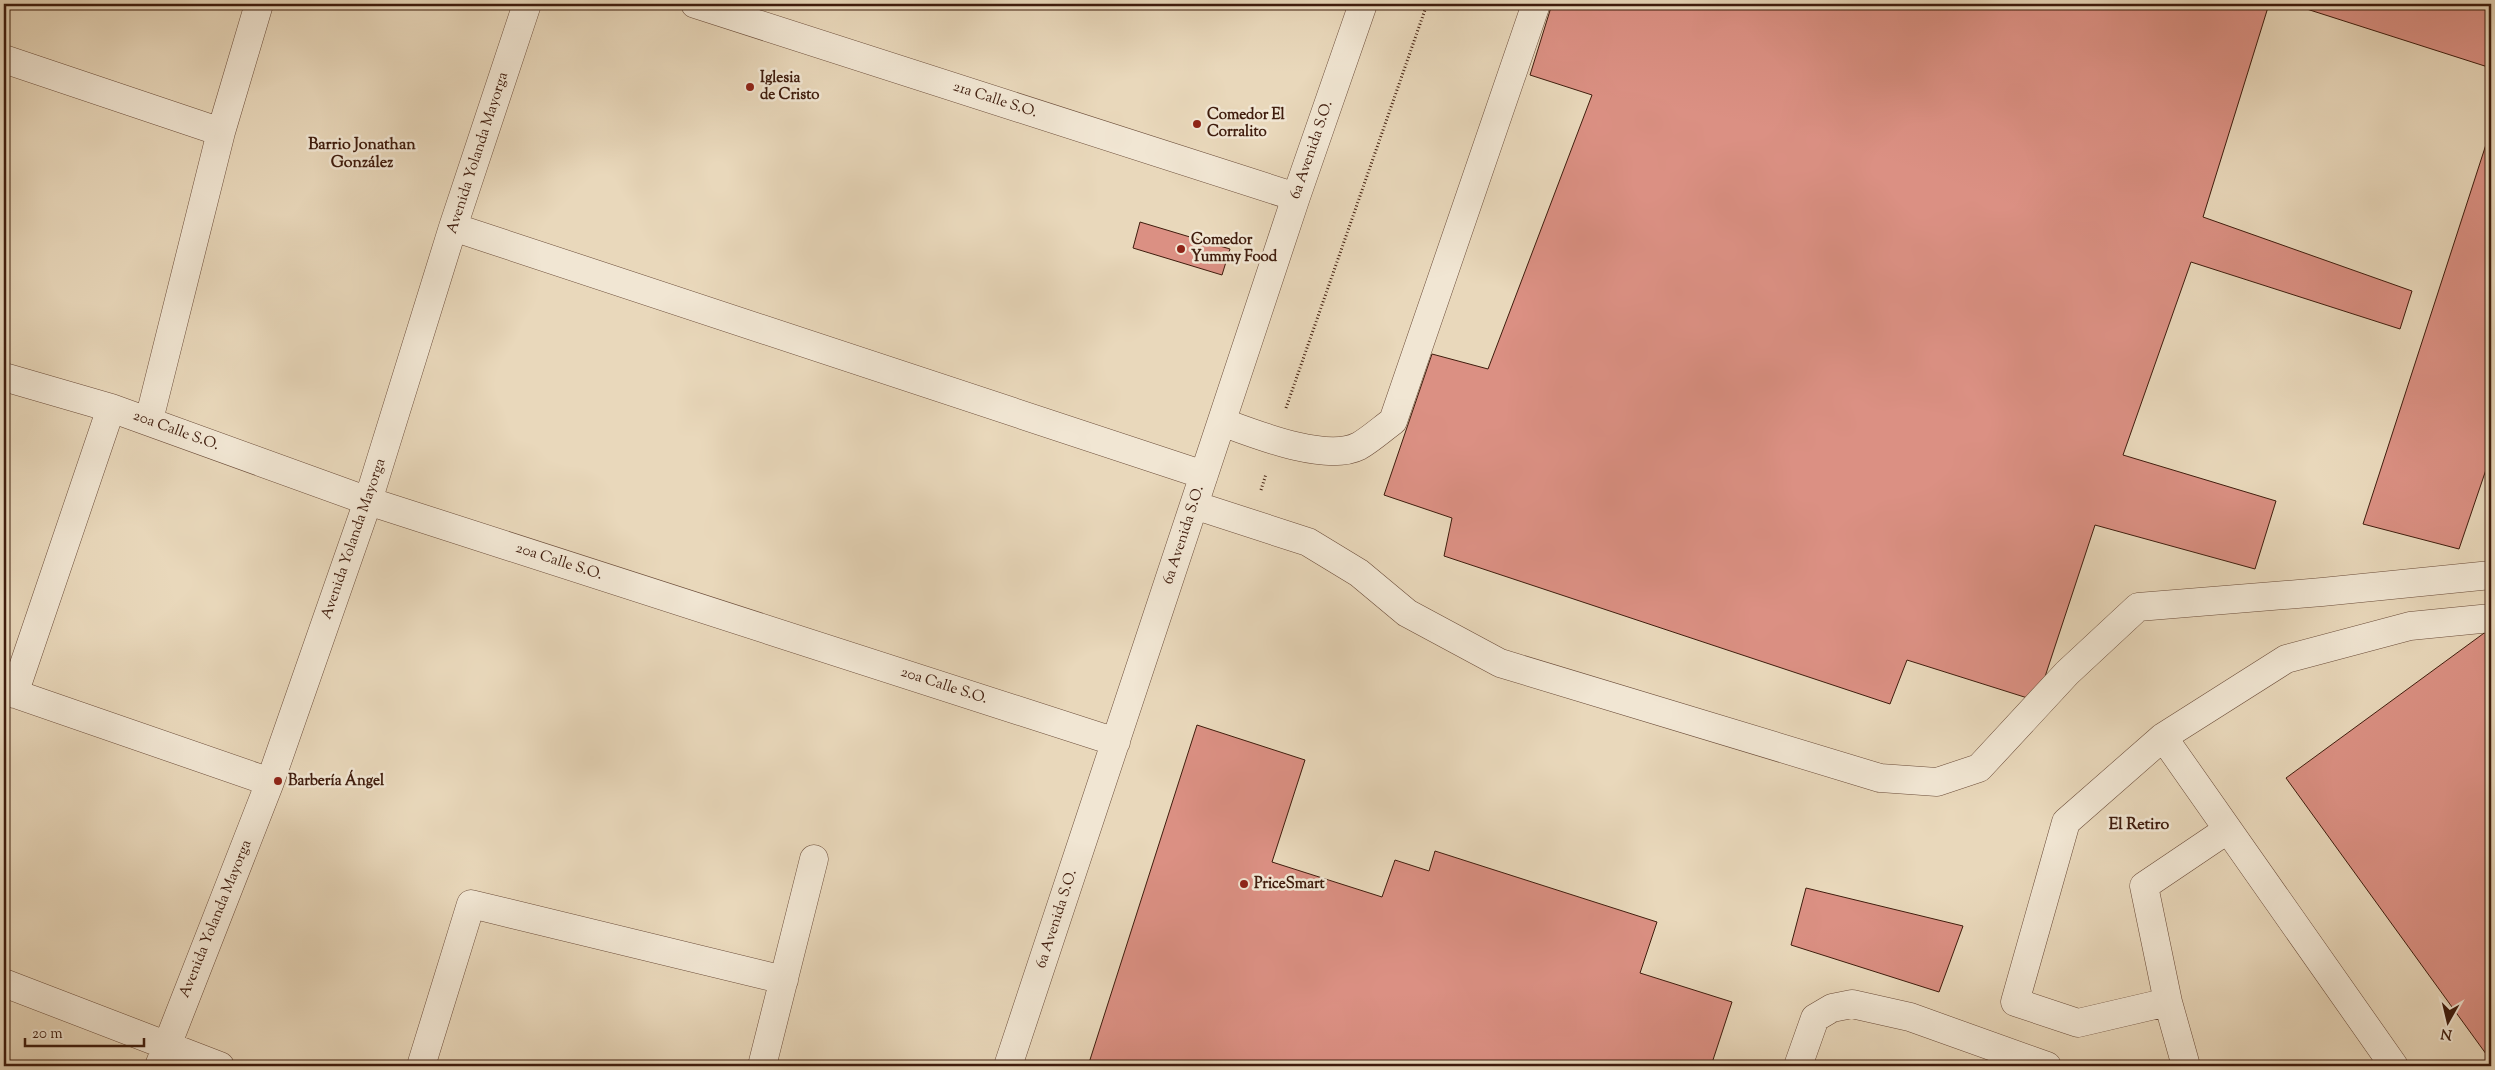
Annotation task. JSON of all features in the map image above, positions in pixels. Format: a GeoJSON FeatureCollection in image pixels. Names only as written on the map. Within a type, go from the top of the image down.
{"type":"FeatureCollection","features":[{"type":"Feature","properties":{"kind":"street"},"geometry":{"type":"LineString","coordinates":[[148,420],[221,132],[258,4]]}},
{"type":"Feature","properties":{"kind":"street","name":"Avenida Yolanda Mayorga"},"geometry":{"type":"LineString","coordinates":[[162,1055],[270,782],[368,501],[453,227],[527,4]]}},
{"type":"Feature","properties":{"kind":"street","name":"21a Calle S.O."},"geometry":{"type":"LineString","coordinates":[[695,4],[1296,197]]}},
{"type":"Feature","properties":{"kind":"street","name":"6a Avenida S.O."},"geometry":{"type":"LineString","coordinates":[[1008,1066],[1296,197],[1363,4]]}},
{"type":"Feature","properties":{"kind":"street"},"geometry":{"type":"LineString","coordinates":[[1222,422],[1275,440],[1333,452],[1358,446],[1393,421],[1536,4]]}},
{"type":"Feature","properties":{"kind":"street"},"geometry":{"type":"LineString","coordinates":[[4,59],[221,132]]}},
{"type":"Feature","properties":{"kind":"street"},"geometry":{"type":"LineString","coordinates":[[453,227],[1204,475]]}},
{"type":"Feature","properties":{"kind":"street","name":"20a Calle S.O."},"geometry":{"type":"LineString","coordinates":[[4,377],[148,420],[368,501],[1116,742]]}},
{"type":"Feature","properties":{"kind":"street"},"geometry":{"type":"LineString","coordinates":[[111,408],[9,692],[270,782]]}},
{"type":"Feature","properties":{"kind":"street"},"geometry":{"type":"LineString","coordinates":[[1194,505],[1308,542],[1359,573],[1407,613],[1500,663],[1880,778],[1937,782],[1979,768],[2068,673],[2138,607],[2322,592],[2491,575]]}},
{"type":"Feature","properties":{"kind":"street"},"geometry":{"type":"LineString","coordinates":[[2168,1002],[2078,1023],[2015,1002],[2066,822],[2163,737],[2286,659],[2410,626],[2491,618]]}},
{"type":"Feature","properties":{"kind":"street"},"geometry":{"type":"LineString","coordinates":[[2163,737],[2394,1066]]}},
{"type":"Feature","properties":{"kind":"street"},"geometry":{"type":"LineString","coordinates":[[2186,1066],[2168,1002],[2144,886],[2227,830]]}},
{"type":"Feature","properties":{"kind":"street"},"geometry":{"type":"LineString","coordinates":[[762,1066],[814,859]]}},
{"type":"Feature","properties":{"kind":"street"},"geometry":{"type":"LineString","coordinates":[[421,1066],[471,904],[784,980]]}},
{"type":"Feature","properties":{"kind":"street"},"geometry":{"type":"LineString","coordinates":[[4,983],[162,1055],[220,1066]]}},
{"type":"Feature","properties":{"kind":"street"},"geometry":{"type":"LineString","coordinates":[[1798,1066],[1815,1018],[1832,1008],[1852,1004],[1910,1017],[2047,1066]]}},
{"type":"Feature","properties":{"kind":"path"},"geometry":{"type":"LineString","coordinates":[[1252,524],[1275,440],[1427,4]]}},
{"type":"Feature","properties":{"kind":"building"},"geometry":{"type":"Polygon","coordinates":[[[1552,4],[2269,4],[2203,217],[2412,291],[2400,329],[2191,262],[2123,455],[2276,501],[2255,569],[2095,525],[2037,701],[1907,660],[1890,704],[1444,556],[1452,518],[1384,495],[1432,354],[1488,369],[1592,95],[1530,75],[1552,4]]]}},
{"type":"Feature","properties":{"kind":"building"},"geometry":{"type":"Polygon","coordinates":[[[2291,4],[2491,4],[2491,68],[2291,4]]]}},
{"type":"Feature","properties":{"kind":"building"},"geometry":{"type":"Polygon","coordinates":[[[2491,129],[2491,455],[2459,549],[2363,524],[2491,129]]]}},
{"type":"Feature","properties":{"kind":"building","name":"Comedor Yummy Food"},"geometry":{"type":"Polygon","coordinates":[[[1140,222],[1230,249],[1222,275],[1133,248],[1140,222]]]}},
{"type":"Feature","properties":{"kind":"building"},"geometry":{"type":"Polygon","coordinates":[[[2491,628],[2491,1057],[2489,1058],[2286,778],[2491,628]]]}},
{"type":"Feature","properties":{"kind":"building","name":"PriceSmart"},"geometry":{"type":"Polygon","coordinates":[[[1197,725],[1305,760],[1272,862],[1382,897],[1395,860],[1429,871],[1435,851],[1657,922],[1640,973],[1732,1002],[1711,1066],[1088,1066],[1197,725]]]}},
{"type":"Feature","properties":{"kind":"building"},"geometry":{"type":"Polygon","coordinates":[[[1806,888],[1963,926],[1939,992],[1791,945],[1806,888]]]}},
{"type":"Feature","properties":{"kind":"place","name":"Iglesia de Cristo"},"geometry":{"type":"Point","coordinates":[750,87]}},
{"type":"Feature","properties":{"kind":"place","name":"Comedor El Corralito"},"geometry":{"type":"Point","coordinates":[1197,124]}},
{"type":"Feature","properties":{"kind":"place","name":"Comedor Yummy Food"},"geometry":{"type":"Point","coordinates":[1181,249]}},
{"type":"Feature","properties":{"kind":"place","name":"Barbería Ángel"},"geometry":{"type":"Point","coordinates":[278,781]}},
{"type":"Feature","properties":{"kind":"place","name":"PriceSmart"},"geometry":{"type":"Point","coordinates":[1244,884]}},
{"type":"Feature","properties":{"kind":"district","name":"Barrio Jonathan González"},"geometry":{"type":"Point","coordinates":[362,154]}},
{"type":"Feature","properties":{"kind":"district","name":"El Retiro"},"geometry":{"type":"Point","coordinates":[2139,825]}}]}
